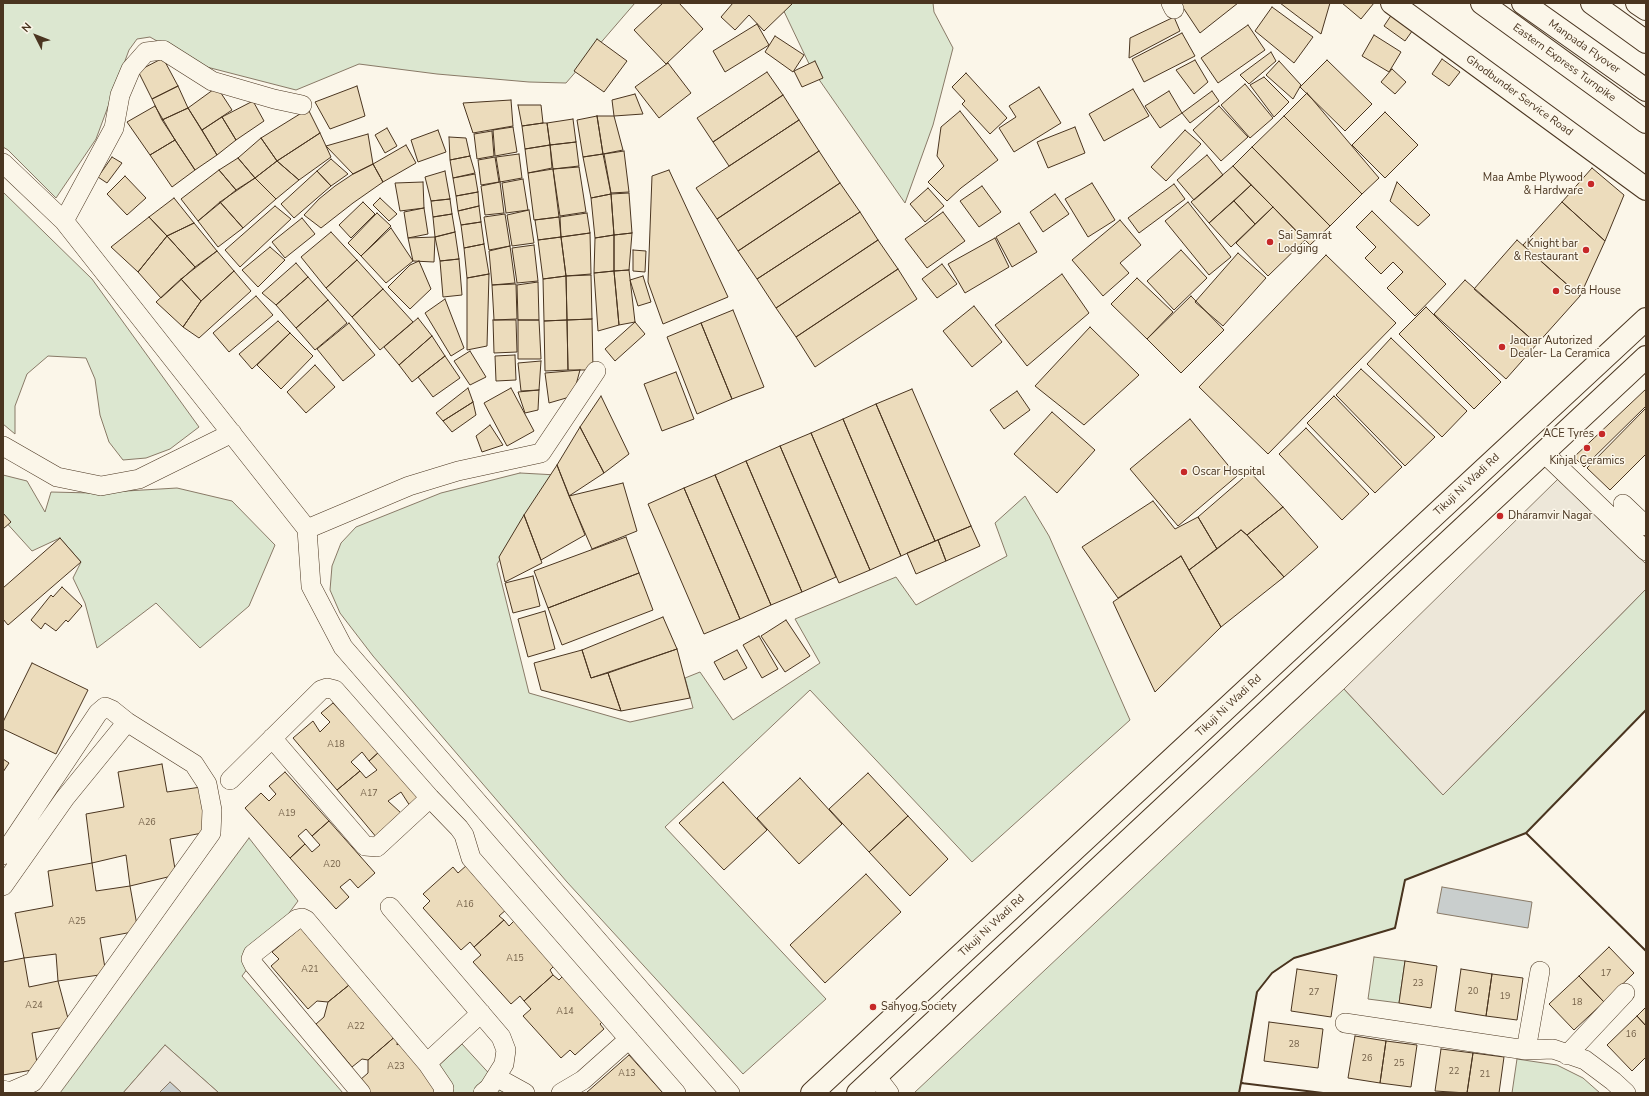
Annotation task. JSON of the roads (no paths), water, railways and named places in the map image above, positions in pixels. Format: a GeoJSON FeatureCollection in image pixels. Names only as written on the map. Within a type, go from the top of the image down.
{"type":"FeatureCollection","features":[{"type":"Feature","properties":{"kind":"main road","name":"Ghodbunder Service Road"},"geometry":{"type":"LineString","coordinates":[[1392,3],[1646,189]]}},
{"type":"Feature","properties":{"kind":"main road","name":"Eastern Express Turnpike"},"geometry":{"type":"LineString","coordinates":[[1482,3],[1646,122]]}},
{"type":"Feature","properties":{"kind":"main road","name":"Manpada Flyover"},"geometry":{"type":"LineString","coordinates":[[1523,3],[1646,90]]}},
{"type":"Feature","properties":{"kind":"main road"},"geometry":{"type":"LineString","coordinates":[[1592,3],[1646,42]]}},
{"type":"Feature","properties":{"kind":"main road"},"geometry":{"type":"LineString","coordinates":[[1637,3],[1646,9]]}},
{"type":"Feature","properties":{"kind":"main road","name":"Tikuji Ni Wadi Rd"},"geometry":{"type":"LineString","coordinates":[[812,1093],[1646,318]]}},
{"type":"Feature","properties":{"kind":"main road"},"geometry":{"type":"LineString","coordinates":[[858,1093],[882,1084],[1544,452],[1646,357]]}},
{"type":"Feature","properties":{"kind":"street"},"geometry":{"type":"LineString","coordinates":[[64,221],[114,128],[120,95],[131,69],[146,52],[163,50],[212,81],[263,96],[302,104]]}},
{"type":"Feature","properties":{"kind":"street"},"geometry":{"type":"LineString","coordinates":[[3,163],[64,221],[307,529],[311,586],[344,647],[730,1093]]}},
{"type":"Feature","properties":{"kind":"street"},"geometry":{"type":"LineString","coordinates":[[307,529],[416,484],[466,468],[541,453],[596,371]]}},
{"type":"Feature","properties":{"kind":"street"},"geometry":{"type":"LineString","coordinates":[[3,446],[57,476],[101,486],[139,479],[232,433]]}},
{"type":"Feature","properties":{"kind":"street"},"geometry":{"type":"LineString","coordinates":[[1544,452],[1646,551]]}},
{"type":"Feature","properties":{"kind":"street"},"geometry":{"type":"LineString","coordinates":[[1623,504],[1646,526]]}},
{"type":"Feature","properties":{"kind":"street"},"geometry":{"type":"LineString","coordinates":[[230,780],[321,690],[327,688],[335,690],[464,835],[471,858],[676,1093]]}},
{"type":"Feature","properties":{"kind":"street"},"geometry":{"type":"LineString","coordinates":[[3,855],[98,713],[105,707],[156,738],[194,764],[207,784],[212,810],[211,833],[33,1082],[10,1092],[3,1090]]}},
{"type":"Feature","properties":{"kind":"street"},"geometry":{"type":"LineString","coordinates":[[3,886],[65,798],[128,722]]}},
{"type":"Feature","properties":{"kind":"street"},"geometry":{"type":"LineString","coordinates":[[272,738],[364,846],[377,847],[430,798]]}},
{"type":"Feature","properties":{"kind":"street"},"geometry":{"type":"LineString","coordinates":[[390,907],[501,1037],[506,1050],[504,1064],[489,1088],[483,1093]]}},
{"type":"Feature","properties":{"kind":"street"},"geometry":{"type":"LineString","coordinates":[[361,1093],[254,965],[251,958],[253,954],[297,919],[302,918],[306,920],[427,1063],[444,1088],[443,1093]]}},
{"type":"Feature","properties":{"kind":"street"},"geometry":{"type":"LineString","coordinates":[[1526,1050],[1540,971]]}},
{"type":"Feature","properties":{"kind":"street"},"geometry":{"type":"LineString","coordinates":[[1568,1054],[1624,993]]}},
{"type":"Feature","properties":{"kind":"street"},"geometry":{"type":"LineString","coordinates":[[427,1063],[481,1013]]}},
{"type":"Feature","properties":{"kind":"street"},"geometry":{"type":"LineString","coordinates":[[1345,1022],[1526,1050],[1553,1050],[1585,1060],[1626,1093]]}},
{"type":"Feature","properties":{"kind":"street"},"geometry":{"type":"LineString","coordinates":[[561,1093],[583,1080],[629,1039]]}},
{"type":"Feature","properties":{"kind":"street"},"geometry":{"type":"LineString","coordinates":[[496,1077],[525,1093]]}},
{"type":"Feature","properties":{"kind":"place","name":"Maa Ambe Plywood & Hardware"},"geometry":{"type":"Point","coordinates":[1591,184]}},
{"type":"Feature","properties":{"kind":"place","name":"Sai Samrat Lodging"},"geometry":{"type":"Point","coordinates":[1270,242]}},
{"type":"Feature","properties":{"kind":"place","name":"Knight bar & Restaurant"},"geometry":{"type":"Point","coordinates":[1586,250]}},
{"type":"Feature","properties":{"kind":"place","name":"Sofa House"},"geometry":{"type":"Point","coordinates":[1556,291]}},
{"type":"Feature","properties":{"kind":"place","name":"Jaquar Autorized Dealer- La Ceramica"},"geometry":{"type":"Point","coordinates":[1502,347]}},
{"type":"Feature","properties":{"kind":"place","name":"ACE Tyres"},"geometry":{"type":"Point","coordinates":[1602,434]}},
{"type":"Feature","properties":{"kind":"place","name":"Kinjal Ceramics"},"geometry":{"type":"Point","coordinates":[1587,448]}},
{"type":"Feature","properties":{"kind":"place","name":"Oscar Hospital"},"geometry":{"type":"Point","coordinates":[1184,472]}},
{"type":"Feature","properties":{"kind":"place","name":"Dharamvir Nagar"},"geometry":{"type":"Point","coordinates":[1500,516]}},
{"type":"Feature","properties":{"kind":"place","name":"Sahyog Society"},"geometry":{"type":"Point","coordinates":[873,1007]}}]}
